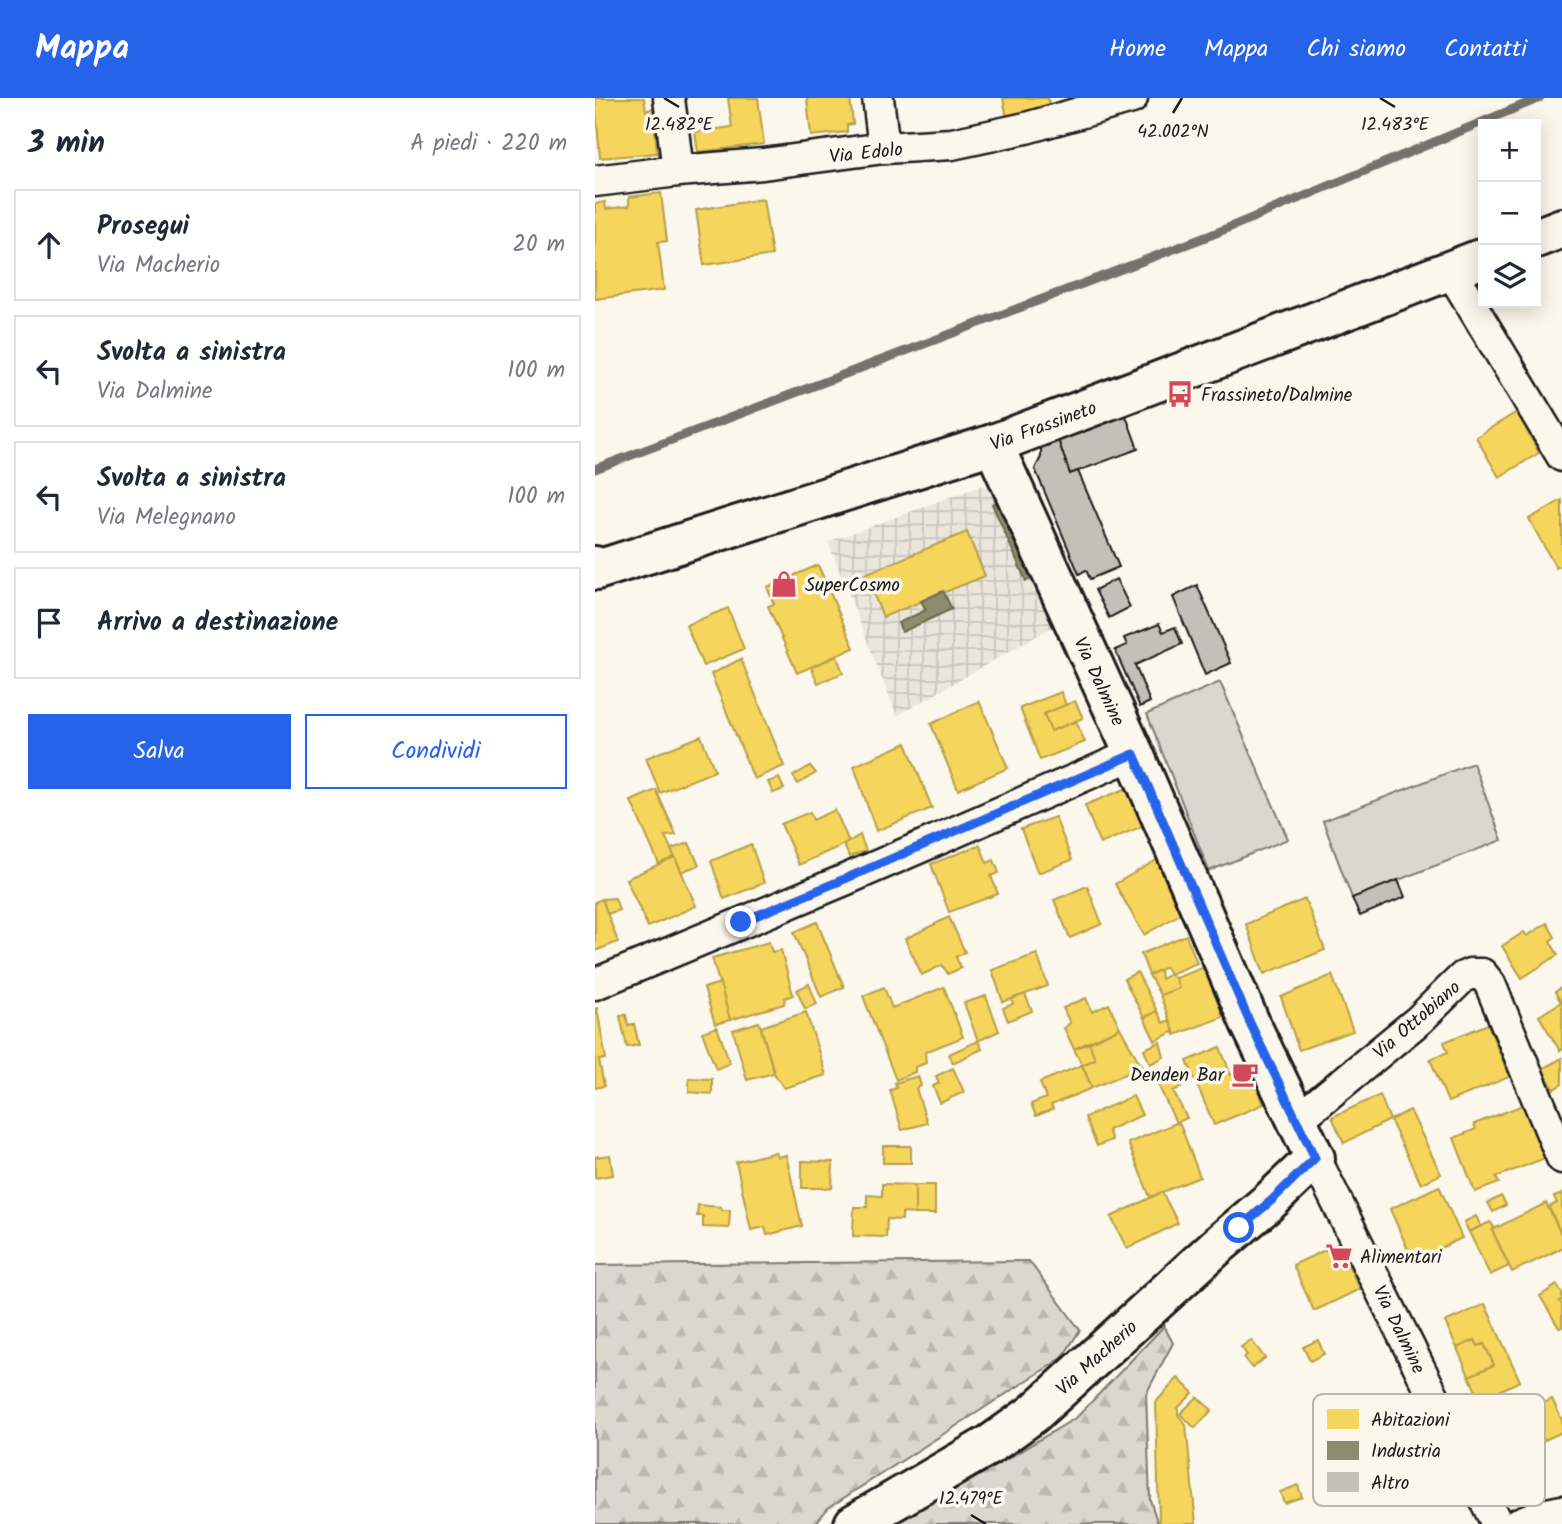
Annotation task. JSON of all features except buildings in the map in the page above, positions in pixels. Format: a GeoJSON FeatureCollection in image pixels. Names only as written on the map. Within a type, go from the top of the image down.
{"type":"FeatureCollection","features":[{"type":"Feature","properties":{"kind":"street"},"geometry":{"type":"LineString","coordinates":[[669,98],[677,171]]}},
{"type":"Feature","properties":{"kind":"street"},"geometry":{"type":"LineString","coordinates":[[878,98],[884,148]]}},
{"type":"Feature","properties":{"kind":"street","name":"Via Edolo"},"geometry":{"type":"LineString","coordinates":[[595,181],[975,140],[1132,98]]}},
{"type":"Feature","properties":{"kind":"street"},"geometry":{"type":"LineString","coordinates":[[1467,264],[1562,456]]}},
{"type":"Feature","properties":{"kind":"street","name":"Via Frassineto"},"geometry":{"type":"LineString","coordinates":[[596,569],[993,444],[1467,264]]}},
{"type":"Feature","properties":{"kind":"street","name":"Via Dalmine"},"geometry":{"type":"LineString","coordinates":[[993,444],[1134,754],[1250,1023],[1432,1394]]}},
{"type":"Feature","properties":{"kind":"street"},"geometry":{"type":"LineString","coordinates":[[595,984],[1134,754]]}},
{"type":"Feature","properties":{"kind":"street","name":"Via Ottobiano"},"geometry":{"type":"LineString","coordinates":[[1296,1121],[1419,1020],[1463,977],[1476,973],[1482,974],[1490,985],[1562,1158]]}},
{"type":"Feature","properties":{"kind":"street","name":"Via Macherio"},"geometry":{"type":"LineString","coordinates":[[854,1524],[991,1444],[1033,1414],[1215,1248],[1272,1200],[1315,1158]]}},
{"type":"Feature","properties":{"kind":"street","name":"Via Dalmine"},"geometry":{"type":"LineString","coordinates":[[1488,1506],[1497,1524]]}},
{"type":"Feature","properties":{"kind":"street"},"geometry":{"type":"LineString","coordinates":[[1517,1524],[1537,1516],[1562,1511]]}},
{"type":"Feature","properties":{"kind":"shaded area"},"geometry":{"type":"Polygon","coordinates":[[[983,485],[996,489],[1037,576],[1054,626],[897,716],[828,542],[983,485]]]}},
{"type":"Feature","properties":{"kind":"green space"},"geometry":{"type":"Polygon","coordinates":[[[1220,682],[1288,839],[1209,871],[1147,714],[1220,682]]]}},
{"type":"Feature","properties":{"kind":"green space"},"geometry":{"type":"Polygon","coordinates":[[[1473,763],[1502,840],[1352,898],[1323,821],[1473,763]]]}},
{"type":"Feature","properties":{"kind":"green space"},"geometry":{"type":"Polygon","coordinates":[[[1029,1261],[1080,1330],[1062,1358],[828,1508],[815,1524],[595,1524],[595,1265],[1029,1261]]]}},
{"type":"Feature","properties":{"kind":"green space"},"geometry":{"type":"Polygon","coordinates":[[[1164,1326],[1173,1343],[1146,1394],[1150,1500],[1158,1524],[893,1524],[1077,1417],[1164,1326]]]}},
{"type":"Feature","properties":{"kind":"waterway"},"geometry":{"type":"LineString","coordinates":[[595,469],[1211,235],[1540,98]]}},
{"type":"Feature","properties":{"kind":"place","name":"Frassineto/Dalmine"},"geometry":{"type":"Point","coordinates":[1180,394]}},
{"type":"Feature","properties":{"kind":"place","name":"SuperCosmo"},"geometry":{"type":"Point","coordinates":[784,584]}},
{"type":"Feature","properties":{"kind":"place","name":"Denden Bar"},"geometry":{"type":"Point","coordinates":[1245,1074]}},
{"type":"Feature","properties":{"kind":"place","name":"Alimentari"},"geometry":{"type":"Point","coordinates":[1339,1256]}},
{"type":"Feature","properties":{"kind":"route"},"geometry":{"type":"LineString","coordinates":[[741,922],[1134,754],[1250,1023],[1315,1158],[1239,1228]]}}]}
